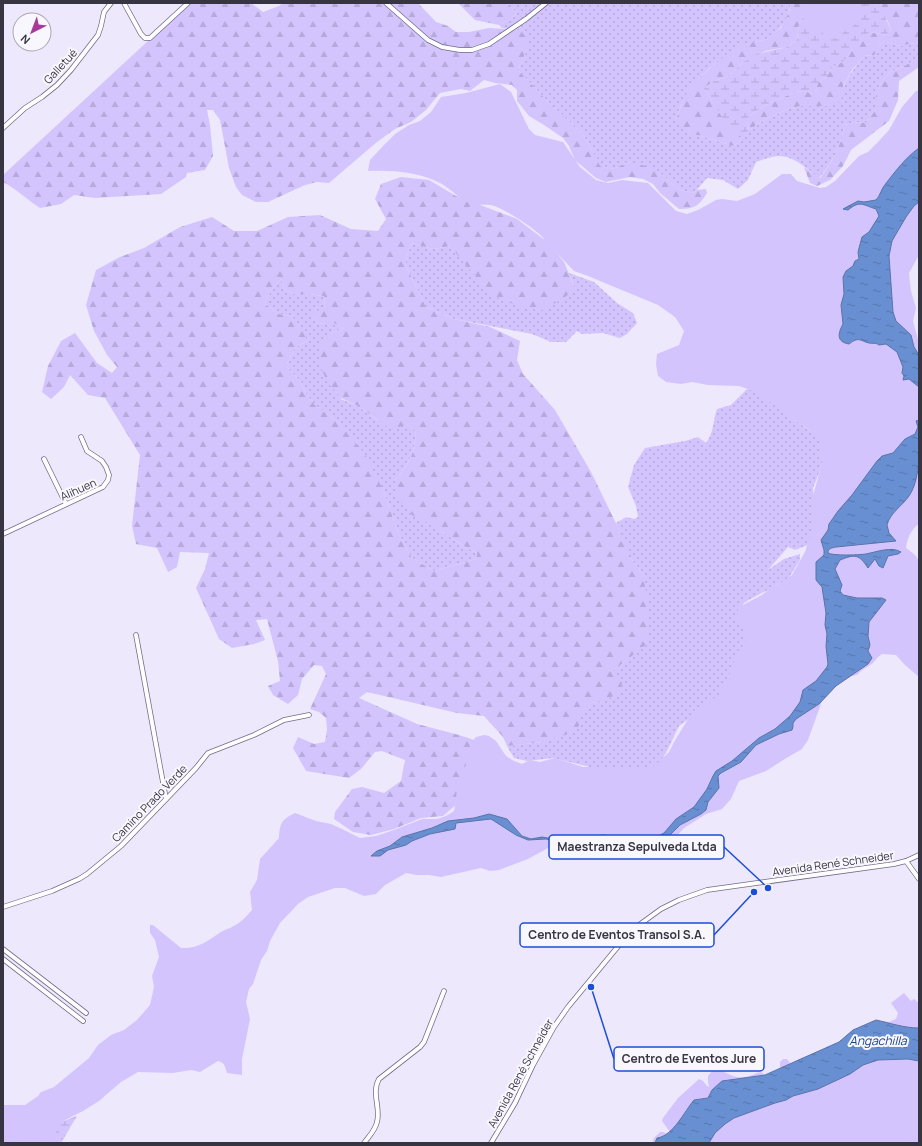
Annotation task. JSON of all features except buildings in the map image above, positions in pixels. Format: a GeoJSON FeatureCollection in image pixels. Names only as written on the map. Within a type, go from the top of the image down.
{"type":"FeatureCollection","features":[{"type":"Feature","properties":{"kind":"street","name":"Galletué"},"geometry":{"type":"LineString","coordinates":[[3,128],[25,108],[57,85],[71,70],[98,35],[104,12],[110,3]]}},
{"type":"Feature","properties":{"kind":"street"},"geometry":{"type":"LineString","coordinates":[[124,3],[141,34],[145,38],[150,38],[188,3]]}},
{"type":"Feature","properties":{"kind":"street"},"geometry":{"type":"LineString","coordinates":[[386,3],[428,40],[442,47],[472,50],[489,44],[526,19],[546,3]]}},
{"type":"Feature","properties":{"kind":"street","name":"Alihuen"},"geometry":{"type":"LineString","coordinates":[[3,534],[103,487],[108,480],[109,475],[105,465],[87,451],[81,438]]}},
{"type":"Feature","properties":{"kind":"street"},"geometry":{"type":"LineString","coordinates":[[44,459],[66,504]]}},
{"type":"Feature","properties":{"kind":"street"},"geometry":{"type":"LineString","coordinates":[[136,634],[166,799]]}},
{"type":"Feature","properties":{"kind":"street","name":"Camino Prado Verde"},"geometry":{"type":"LineString","coordinates":[[3,907],[52,891],[87,874],[121,846],[196,768],[208,753],[254,735],[284,720],[309,715]]}},
{"type":"Feature","properties":{"kind":"street","name":"Avenida René Schneider"},"geometry":{"type":"LineString","coordinates":[[491,1143],[515,1103],[540,1051],[564,1012],[625,938],[654,914],[679,900],[706,890],[894,864],[906,861],[919,855]]}},
{"type":"Feature","properties":{"kind":"street"},"geometry":{"type":"LineString","coordinates":[[906,861],[919,879]]}},
{"type":"Feature","properties":{"kind":"street"},"geometry":{"type":"LineString","coordinates":[[3,949],[86,1013]]}},
{"type":"Feature","properties":{"kind":"street"},"geometry":{"type":"LineString","coordinates":[[3,959],[83,1021]]}},
{"type":"Feature","properties":{"kind":"street"},"geometry":{"type":"LineString","coordinates":[[14,968],[19,962]]}},
{"type":"Feature","properties":{"kind":"street"},"geometry":{"type":"LineString","coordinates":[[364,1143],[374,1131],[378,1119],[375,1090],[379,1079],[420,1047],[424,1042],[444,991]]}},
{"type":"Feature","properties":{"kind":"green space"},"geometry":{"type":"Polygon","coordinates":[[[189,3],[251,3],[263,12],[283,3],[418,3],[436,22],[448,26],[456,32],[469,32],[489,28],[520,30],[527,38],[527,49],[518,70],[549,103],[582,133],[600,166],[613,169],[628,162],[646,166],[661,174],[680,190],[694,193],[697,190],[706,189],[707,193],[696,206],[679,209],[660,193],[653,184],[643,179],[630,177],[606,182],[596,178],[575,160],[569,146],[563,138],[529,116],[517,101],[517,90],[512,85],[484,80],[470,91],[461,89],[440,93],[426,110],[411,122],[395,129],[377,142],[329,183],[317,182],[305,185],[268,202],[256,202],[242,195],[236,187],[229,168],[220,120],[213,110],[207,110],[213,156],[205,170],[187,173],[186,177],[161,194],[95,198],[74,195],[61,204],[40,208],[3,182],[3,175],[189,3]]]}},
{"type":"Feature","properties":{"kind":"green space"},"geometry":{"type":"Polygon","coordinates":[[[458,3],[506,3],[517,13],[512,18],[499,25],[475,20],[458,3]]]}},
{"type":"Feature","properties":{"kind":"green space"},"geometry":{"type":"Polygon","coordinates":[[[506,3],[791,3],[786,20],[775,33],[768,38],[751,43],[715,64],[696,82],[688,92],[682,104],[676,119],[690,135],[698,135],[733,146],[739,142],[749,130],[766,119],[790,108],[801,106],[824,106],[837,103],[845,83],[864,56],[874,55],[878,47],[884,41],[899,46],[915,43],[919,45],[919,58],[890,72],[882,81],[876,94],[876,109],[866,123],[858,122],[844,125],[836,153],[819,178],[797,162],[779,156],[756,162],[748,180],[738,189],[723,180],[707,178],[694,193],[680,190],[661,174],[628,162],[613,169],[599,166],[582,133],[549,103],[518,70],[527,49],[520,30],[502,28],[499,25],[512,18],[517,13],[506,3]]]}},
{"type":"Feature","properties":{"kind":"green space"},"geometry":{"type":"Polygon","coordinates":[[[791,3],[811,3],[799,24],[797,40],[787,47],[765,51],[742,63],[726,77],[714,81],[704,88],[728,126],[743,138],[733,146],[698,135],[690,135],[680,127],[676,119],[685,96],[694,82],[736,46],[767,39],[781,28],[790,10],[791,3]]]}},
{"type":"Feature","properties":{"kind":"green space"},"geometry":{"type":"Polygon","coordinates":[[[807,3],[861,3],[860,21],[834,39],[803,23],[807,3]]]}},
{"type":"Feature","properties":{"kind":"green space"},"geometry":{"type":"Polygon","coordinates":[[[811,3],[873,3],[883,12],[891,30],[886,35],[870,32],[854,44],[844,61],[833,67],[826,77],[818,83],[815,93],[812,94],[803,91],[791,94],[766,105],[753,114],[749,117],[749,130],[743,138],[728,127],[704,88],[714,81],[726,77],[742,63],[756,54],[787,47],[797,40],[799,24],[811,3]]]}},
{"type":"Feature","properties":{"kind":"green space"},"geometry":{"type":"Polygon","coordinates":[[[873,3],[919,3],[919,45],[915,43],[899,46],[884,41],[878,47],[878,52],[874,55],[864,56],[852,70],[843,86],[844,95],[837,104],[790,108],[766,119],[749,130],[748,120],[753,114],[766,105],[791,94],[803,91],[812,94],[815,93],[818,83],[826,77],[833,67],[844,61],[851,51],[853,44],[870,32],[886,35],[891,30],[884,15],[873,3]]]}},
{"type":"Feature","properties":{"kind":"green space"},"geometry":{"type":"Polygon","coordinates":[[[919,58],[919,67],[899,81],[898,100],[889,121],[851,150],[843,166],[830,180],[817,186],[810,183],[804,167],[820,178],[836,153],[844,125],[858,122],[866,123],[876,109],[876,94],[882,81],[890,72],[919,58]]]}},
{"type":"Feature","properties":{"kind":"green space"},"geometry":{"type":"Polygon","coordinates":[[[500,84],[511,92],[529,129],[535,135],[563,142],[580,167],[596,180],[608,183],[622,180],[648,183],[676,211],[687,214],[716,200],[722,199],[737,201],[755,194],[782,174],[791,174],[797,181],[820,188],[826,187],[835,181],[859,156],[868,152],[877,143],[889,130],[902,107],[916,91],[919,91],[919,255],[909,273],[911,291],[916,308],[913,321],[919,343],[919,524],[910,534],[906,548],[917,557],[919,561],[919,677],[896,655],[882,654],[857,675],[848,677],[837,685],[822,701],[808,740],[802,749],[766,771],[739,781],[731,799],[722,809],[706,814],[684,828],[667,847],[651,853],[636,855],[594,853],[586,851],[568,853],[563,850],[548,848],[528,859],[499,870],[490,871],[481,868],[441,877],[406,873],[385,885],[376,894],[364,896],[345,888],[335,888],[308,897],[298,904],[280,923],[270,941],[267,951],[261,960],[253,984],[249,989],[246,1002],[250,1019],[242,1059],[242,1075],[227,1073],[224,1065],[218,1061],[200,1072],[191,1070],[173,1073],[138,1072],[121,1082],[99,1101],[61,1122],[51,1143],[3,1143],[3,1105],[25,1105],[38,1096],[41,1092],[54,1087],[89,1058],[98,1045],[111,1035],[124,1030],[137,1020],[150,1005],[154,987],[152,976],[159,957],[155,940],[150,933],[150,925],[153,925],[181,948],[187,948],[203,943],[233,926],[242,920],[252,910],[250,892],[257,880],[260,859],[279,838],[281,825],[284,820],[295,813],[316,821],[331,824],[360,838],[376,836],[422,819],[437,819],[446,816],[454,811],[458,781],[462,770],[466,765],[466,758],[471,743],[476,737],[484,735],[489,736],[496,741],[506,756],[522,764],[530,760],[540,762],[555,758],[583,767],[649,768],[658,763],[661,758],[669,752],[693,711],[699,709],[702,704],[718,696],[723,682],[729,677],[737,652],[746,641],[743,629],[735,619],[739,607],[762,595],[770,588],[792,575],[805,552],[813,527],[811,503],[822,463],[819,440],[808,429],[754,391],[739,386],[708,385],[692,382],[681,384],[666,382],[658,376],[656,364],[657,354],[679,345],[684,331],[675,317],[658,305],[574,271],[556,252],[546,245],[541,235],[512,215],[494,206],[469,203],[442,184],[416,174],[368,171],[370,160],[384,145],[395,134],[409,125],[420,121],[431,112],[441,97],[466,93],[500,84]]]}},
{"type":"Feature","properties":{"kind":"green space"},"geometry":{"type":"Polygon","coordinates":[[[401,177],[429,180],[456,196],[517,219],[550,244],[564,262],[575,288],[564,298],[543,310],[524,308],[491,295],[450,246],[433,249],[411,243],[405,264],[426,307],[454,319],[490,327],[520,341],[517,360],[523,374],[555,410],[591,472],[628,548],[632,560],[642,573],[648,600],[648,643],[614,670],[614,677],[622,682],[620,692],[603,702],[591,703],[581,712],[579,726],[563,736],[544,742],[507,746],[503,737],[484,716],[457,713],[367,692],[359,698],[417,724],[477,741],[459,802],[443,816],[421,818],[394,829],[371,835],[353,832],[334,819],[335,812],[352,789],[362,787],[384,793],[401,781],[405,760],[382,751],[375,752],[361,769],[349,778],[306,771],[293,748],[298,737],[314,744],[325,742],[327,730],[326,718],[319,712],[310,709],[326,674],[322,666],[314,665],[302,679],[298,695],[288,704],[273,695],[268,686],[280,681],[278,661],[267,619],[256,620],[265,640],[254,644],[232,648],[219,639],[196,588],[205,569],[209,553],[180,552],[177,567],[168,572],[157,548],[136,544],[132,526],[140,455],[105,398],[88,395],[70,375],[64,387],[51,399],[42,392],[48,366],[61,341],[75,333],[97,363],[112,373],[117,367],[107,355],[94,331],[86,305],[96,270],[120,257],[144,248],[180,227],[212,217],[234,231],[257,231],[288,217],[320,215],[351,229],[378,231],[386,219],[375,199],[381,184],[401,177]],[[281,279],[271,290],[265,304],[279,314],[292,316],[303,329],[307,341],[295,348],[286,366],[301,382],[306,394],[315,405],[339,423],[365,454],[384,492],[399,535],[412,558],[434,571],[476,559],[477,553],[412,515],[396,496],[395,480],[405,468],[411,457],[416,431],[407,425],[390,429],[358,406],[341,398],[327,382],[319,362],[319,345],[330,334],[344,328],[334,323],[318,324],[311,315],[325,306],[324,296],[294,294],[285,290],[281,279]]]}},
{"type":"Feature","properties":{"kind":"green space"},"geometry":{"type":"Polygon","coordinates":[[[411,243],[433,249],[451,246],[464,261],[575,288],[569,273],[594,282],[617,303],[633,313],[637,323],[627,334],[620,338],[603,333],[582,334],[577,331],[566,342],[551,342],[532,334],[454,319],[426,307],[405,264],[411,243]]]}},
{"type":"Feature","properties":{"kind":"green space"},"geometry":{"type":"Polygon","coordinates":[[[281,279],[285,290],[294,294],[324,296],[325,306],[312,316],[318,324],[334,322],[344,328],[330,334],[341,399],[358,406],[377,420],[407,425],[416,431],[414,446],[408,463],[395,480],[440,530],[477,553],[476,559],[434,571],[412,558],[399,535],[384,492],[339,423],[315,405],[306,394],[301,382],[286,366],[295,348],[307,341],[292,316],[279,314],[265,304],[271,290],[281,279]]]}},
{"type":"Feature","properties":{"kind":"green space"},"geometry":{"type":"Polygon","coordinates":[[[747,389],[757,391],[822,440],[823,463],[813,488],[815,524],[810,544],[795,550],[788,547],[768,570],[784,559],[800,554],[800,560],[788,579],[745,602],[739,609],[749,642],[737,660],[718,700],[679,726],[661,761],[653,768],[646,770],[594,768],[553,758],[527,761],[514,758],[507,746],[544,742],[591,703],[603,702],[614,677],[614,670],[648,642],[648,625],[642,573],[632,560],[616,523],[626,517],[634,519],[638,517],[636,506],[628,487],[634,465],[645,448],[685,441],[698,437],[706,443],[712,431],[717,409],[731,405],[747,389]]]}},
{"type":"Feature","properties":{"kind":"green space"},"geometry":{"type":"Polygon","coordinates":[[[904,993],[911,1001],[914,999],[919,1003],[919,1143],[652,1143],[654,1138],[660,1132],[668,1134],[670,1132],[662,1121],[678,1098],[699,1079],[708,1087],[708,1076],[713,1070],[719,1070],[741,1077],[747,1077],[761,1072],[768,1077],[780,1068],[780,1062],[783,1059],[787,1059],[791,1064],[799,1059],[837,1044],[845,1038],[882,1021],[889,1022],[896,1019],[898,1013],[891,1003],[904,993]]]}},
{"type":"Feature","properties":{"kind":"green space"},"geometry":{"type":"Polygon","coordinates":[[[77,1116],[61,1143],[3,1143],[77,1116]]]}},
{"type":"Feature","properties":{"kind":"water"},"geometry":{"type":"Polygon","coordinates":[[[919,148],[919,202],[906,217],[892,241],[889,256],[893,312],[896,321],[911,335],[914,347],[919,355],[919,387],[909,379],[903,380],[903,367],[897,352],[886,344],[879,345],[855,340],[849,344],[840,339],[839,334],[843,324],[841,305],[844,294],[843,277],[846,271],[853,266],[855,261],[859,259],[858,252],[862,237],[869,232],[879,216],[876,209],[862,204],[856,205],[848,210],[843,209],[858,201],[864,202],[876,200],[884,186],[896,171],[909,156],[919,148]]]}},
{"type":"Feature","properties":{"kind":"water"},"geometry":{"type":"Polygon","coordinates":[[[919,420],[919,459],[916,479],[909,496],[893,513],[887,525],[889,533],[896,541],[836,547],[830,548],[828,551],[828,553],[835,555],[866,554],[889,549],[901,552],[888,556],[883,568],[879,566],[875,559],[868,568],[862,560],[856,556],[853,556],[840,560],[835,569],[842,585],[840,591],[843,595],[857,598],[882,598],[886,600],[869,622],[868,636],[870,645],[868,651],[872,658],[868,664],[836,686],[819,704],[796,719],[793,723],[792,730],[779,734],[756,745],[741,762],[721,773],[718,776],[719,788],[708,802],[706,810],[701,814],[680,825],[669,836],[653,848],[636,851],[622,852],[615,850],[602,842],[559,842],[546,839],[528,840],[516,835],[491,819],[456,823],[455,829],[430,834],[406,845],[388,850],[380,856],[371,856],[377,851],[390,846],[402,837],[432,828],[448,821],[474,818],[489,814],[507,819],[522,836],[531,839],[542,837],[559,840],[603,835],[629,839],[656,837],[664,833],[676,819],[694,807],[707,789],[716,771],[732,761],[759,738],[775,729],[790,716],[800,702],[803,690],[816,681],[827,667],[827,634],[825,625],[826,613],[822,587],[816,580],[816,562],[824,555],[821,540],[838,511],[877,461],[882,456],[893,453],[905,439],[915,434],[918,427],[916,421],[919,420]]]}},
{"type":"Feature","properties":{"kind":"water","name":"Angachilla"},"geometry":{"type":"Polygon","coordinates":[[[876,1020],[919,1028],[919,1061],[908,1059],[878,1060],[863,1065],[850,1074],[818,1089],[793,1096],[786,1100],[734,1118],[715,1133],[709,1143],[655,1143],[657,1138],[668,1133],[678,1123],[694,1100],[708,1098],[712,1090],[722,1081],[765,1075],[839,1042],[853,1030],[876,1020]]]}},
{"type":"Feature","properties":{"kind":"place","name":"Maestranza Sepulveda Ltda"},"geometry":{"type":"Point","coordinates":[768,888]}},
{"type":"Feature","properties":{"kind":"place","name":"Centro de Eventos Transol S.A."},"geometry":{"type":"Point","coordinates":[754,892]}},
{"type":"Feature","properties":{"kind":"place","name":"Centro de Eventos Jure"},"geometry":{"type":"Point","coordinates":[591,987]}}]}
